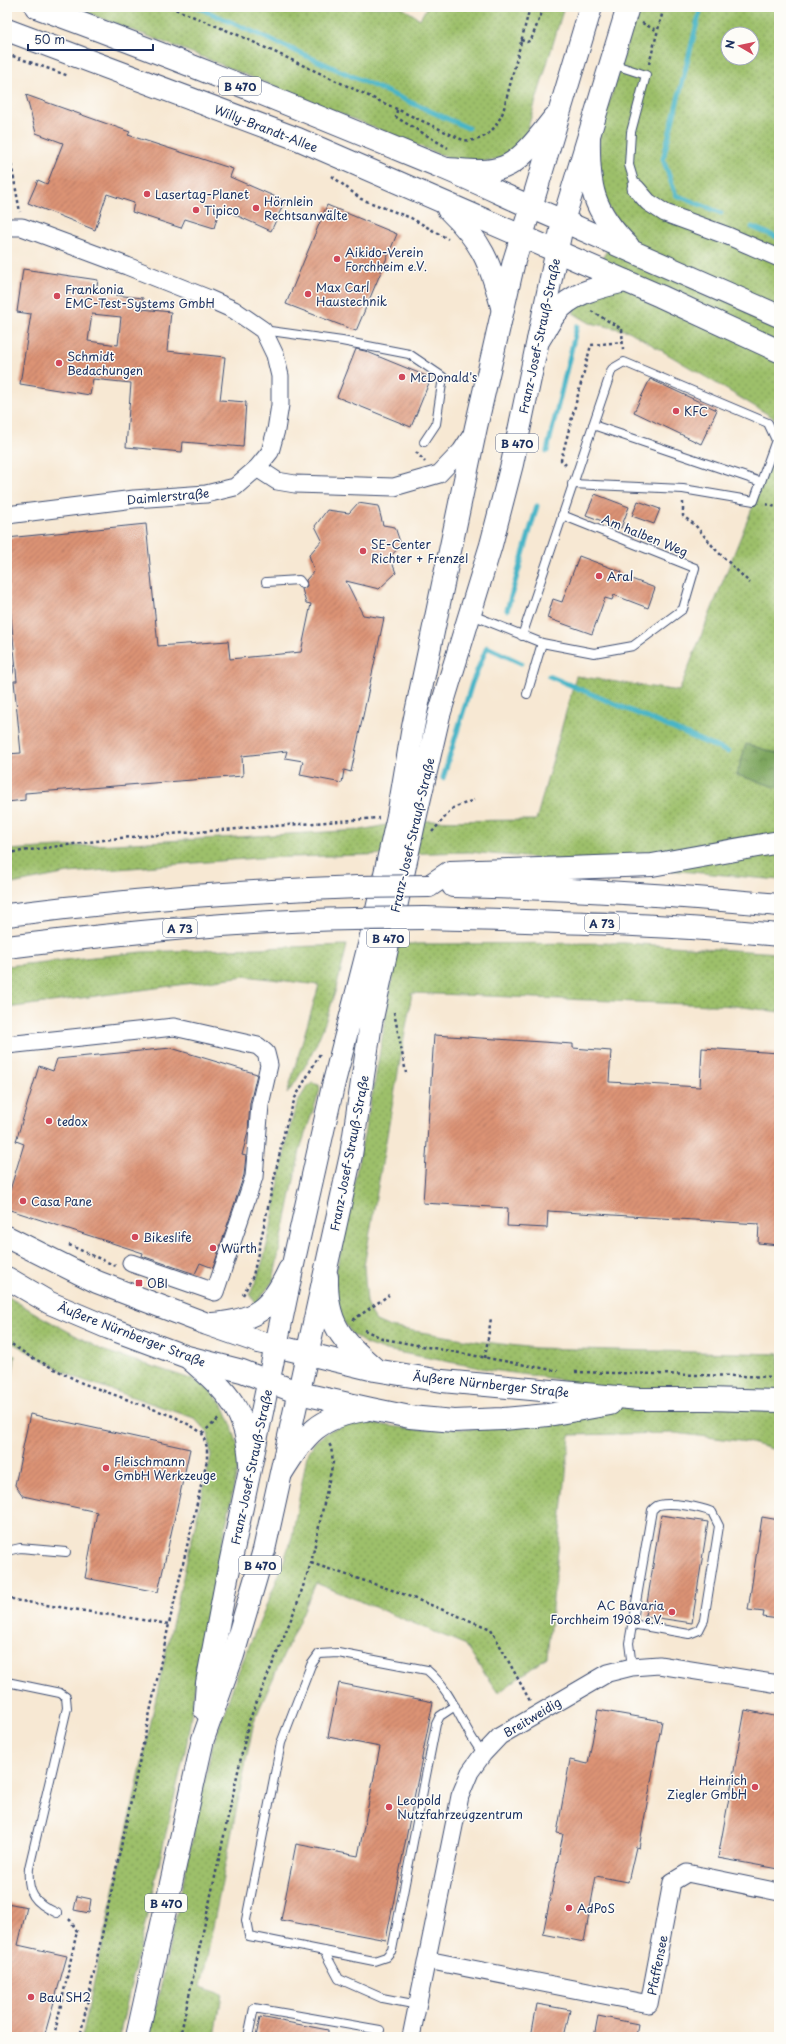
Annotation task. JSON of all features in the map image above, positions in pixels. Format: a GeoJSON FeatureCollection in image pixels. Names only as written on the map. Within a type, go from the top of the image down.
{"type":"FeatureCollection","features":[{"type":"Feature","properties":{"kind":"main road","name":"B 470"},"geometry":{"type":"LineString","coordinates":[[36,7],[446,159],[530,207],[562,221]]}},
{"type":"Feature","properties":{"kind":"main road","name":"Franz-Josef-Strauß-Straße"},"geometry":{"type":"LineString","coordinates":[[203,1739],[207,1683],[250,1468],[333,1086],[369,945],[398,816],[413,727],[502,310],[521,236],[591,7]]}},
{"type":"Feature","properties":{"kind":"main road","name":"Franz-Josef-Strauß-Straße"},"geometry":{"type":"LineString","coordinates":[[137,2037],[203,1739],[233,1655],[250,1602],[264,1550],[351,1155],[371,1023],[387,942],[439,715],[491,545],[512,464],[562,221],[612,64],[634,13]]}},
{"type":"Feature","properties":{"kind":"main road","name":"Willy-Brandt-Allee"},"geometry":{"type":"LineString","coordinates":[[7,30],[298,139],[521,236]]}},
{"type":"Feature","properties":{"kind":"main road"},"geometry":{"type":"LineString","coordinates":[[446,159],[476,171],[504,167],[513,162],[539,137],[561,109]]}},
{"type":"Feature","properties":{"kind":"main road"},"geometry":{"type":"LineString","coordinates":[[589,136],[588,163],[591,186],[596,203],[616,235],[633,252]]}},
{"type":"Feature","properties":{"kind":"main road"},"geometry":{"type":"LineString","coordinates":[[440,201],[463,224],[484,251],[495,280],[502,310]]}},
{"type":"Feature","properties":{"kind":"main road"},"geometry":{"type":"LineString","coordinates":[[562,221],[779,316]]}},
{"type":"Feature","properties":{"kind":"main road","name":"B 470"},"geometry":{"type":"LineString","coordinates":[[521,236],[556,251]]}},
{"type":"Feature","properties":{"kind":"main road"},"geometry":{"type":"LineString","coordinates":[[556,251],[779,351]]}},
{"type":"Feature","properties":{"kind":"main road"},"geometry":{"type":"LineString","coordinates":[[538,341],[556,313],[578,295],[625,281]]}},
{"type":"Feature","properties":{"kind":"main road"},"geometry":{"type":"LineString","coordinates":[[448,568],[449,589],[454,603],[460,610],[469,614]]}},
{"type":"Feature","properties":{"kind":"main road"},"geometry":{"type":"LineString","coordinates":[[429,886],[450,872],[652,865],[779,842]]}},
{"type":"Feature","properties":{"kind":"main road"},"geometry":{"type":"LineString","coordinates":[[7,915],[190,896],[281,890],[429,886],[685,896],[779,905]]}},
{"type":"Feature","properties":{"kind":"main road","name":"A 73"},"geometry":{"type":"LineString","coordinates":[[7,947],[199,926],[284,920],[353,918],[424,918],[620,924],[715,929],[779,935]]}},
{"type":"Feature","properties":{"kind":"main road","name":"Äußere Nürnberger Straße"},"geometry":{"type":"LineString","coordinates":[[7,1237],[97,1282],[207,1324],[307,1355],[375,1370],[442,1381],[639,1399],[779,1401]]}},
{"type":"Feature","properties":{"kind":"main road"},"geometry":{"type":"LineString","coordinates":[[207,1324],[233,1322],[265,1308],[279,1292],[294,1260]]}},
{"type":"Feature","properties":{"kind":"main road"},"geometry":{"type":"LineString","coordinates":[[327,1267],[329,1306],[337,1330],[352,1348],[375,1370]]}},
{"type":"Feature","properties":{"kind":"main road","name":"Äußere Nürnberger Straße"},"geometry":{"type":"LineString","coordinates":[[7,1278],[50,1303],[109,1328],[187,1357],[242,1371],[269,1383],[299,1393],[410,1417],[461,1421],[548,1415],[639,1399]]}},
{"type":"Feature","properties":{"kind":"main road"},"geometry":{"type":"LineString","coordinates":[[187,1357],[230,1397],[236,1407],[245,1429],[250,1468]]}},
{"type":"Feature","properties":{"kind":"main road"},"geometry":{"type":"LineString","coordinates":[[281,1474],[297,1448],[311,1431],[342,1414],[371,1409]]}},
{"type":"Feature","properties":{"kind":"street"},"geometry":{"type":"LineString","coordinates":[[636,188],[648,202],[665,213],[728,236],[779,258]]}},
{"type":"Feature","properties":{"kind":"street","name":"Daimlerstraße"},"geometry":{"type":"LineString","coordinates":[[7,514],[134,499],[206,494],[235,487],[257,468],[270,452],[276,430],[280,405],[280,376],[276,355],[263,330],[234,310],[127,266],[15,227]]}},
{"type":"Feature","properties":{"kind":"street"},"geometry":{"type":"LineString","coordinates":[[257,468],[278,481],[295,484],[394,487],[439,474],[461,451],[476,427]]}},
{"type":"Feature","properties":{"kind":"street"},"geometry":{"type":"LineString","coordinates":[[7,1045],[174,1026],[258,1046],[266,1053],[268,1065],[260,1105],[254,1177],[215,1292],[131,1263]]}},
{"type":"Feature","properties":{"kind":"street","name":"Breitweidig"},"geometry":{"type":"LineString","coordinates":[[411,2037],[460,1796],[470,1772],[483,1754],[500,1736],[608,1673],[632,1667],[659,1665],[779,1684]]}},
{"type":"Feature","properties":{"kind":"street","name":"Pfaffensee"},"geometry":{"type":"LineString","coordinates":[[427,1960],[650,2004],[672,1882],[687,1873],[779,1892]]}},
{"type":"Feature","properties":{"kind":"lane"},"geometry":{"type":"LineString","coordinates":[[612,64],[646,75],[631,132],[629,165],[636,188]]}},
{"type":"Feature","properties":{"kind":"lane"},"geometry":{"type":"LineString","coordinates":[[263,330],[342,341],[409,354],[444,377],[436,424],[424,442]]}},
{"type":"Feature","properties":{"kind":"lane"},"geometry":{"type":"LineString","coordinates":[[522,636],[572,484],[612,369],[624,362],[768,423],[776,440],[754,501],[683,489],[572,484]]}},
{"type":"Feature","properties":{"kind":"lane"},"geometry":{"type":"LineString","coordinates":[[593,425],[761,482]]}},
{"type":"Feature","properties":{"kind":"lane","name":"Am halben Weg"},"geometry":{"type":"LineString","coordinates":[[469,614],[542,643],[594,653],[633,646],[682,609],[695,568],[562,515]]}},
{"type":"Feature","properties":{"kind":"lane"},"geometry":{"type":"LineString","coordinates":[[266,582],[298,580],[302,584]]}},
{"type":"Feature","properties":{"kind":"lane"},"geometry":{"type":"LineString","coordinates":[[527,694],[542,643]]}},
{"type":"Feature","properties":{"kind":"lane"},"geometry":{"type":"LineString","coordinates":[[7,651],[9,671]]}},
{"type":"Feature","properties":{"kind":"lane"},"geometry":{"type":"LineString","coordinates":[[632,1624],[689,1634],[699,1630],[704,1620],[718,1526],[716,1518],[712,1512],[704,1508],[668,1504],[658,1505],[652,1510],[632,1624],[629,1650],[632,1667]]}},
{"type":"Feature","properties":{"kind":"lane"},"geometry":{"type":"LineString","coordinates":[[7,1551],[20,1548],[66,1552]]}},
{"type":"Feature","properties":{"kind":"lane"},"geometry":{"type":"LineString","coordinates":[[455,1706],[440,1716],[436,1724],[392,1950],[386,1957],[374,1961],[249,1936],[246,1920],[281,1743],[311,1665],[320,1654],[338,1654],[428,1670],[436,1677],[455,1706],[472,1740],[483,1754]]}},
{"type":"Feature","properties":{"kind":"lane"},"geometry":{"type":"LineString","coordinates":[[7,1682],[60,1692],[66,1697],[67,1708],[28,1868],[28,1881],[30,1889],[42,1906],[57,1913]]}},
{"type":"Feature","properties":{"kind":"lane"},"geometry":{"type":"LineString","coordinates":[[324,1951],[339,1979],[382,1998],[418,2005]]}},
{"type":"Feature","properties":{"kind":"lane"},"geometry":{"type":"LineString","coordinates":[[248,2037],[254,2008],[380,2030],[378,2037]]}},
{"type":"Feature","properties":{"kind":"path"},"geometry":{"type":"LineString","coordinates":[[170,7],[238,35],[463,140],[472,141],[492,132],[503,112],[530,7]]}},
{"type":"Feature","properties":{"kind":"path"},"geometry":{"type":"LineString","coordinates":[[521,40],[527,42],[531,40],[544,7]]}},
{"type":"Feature","properties":{"kind":"path"},"geometry":{"type":"LineString","coordinates":[[646,75],[664,7]]}},
{"type":"Feature","properties":{"kind":"path"},"geometry":{"type":"LineString","coordinates":[[634,13],[646,26],[658,31]]}},
{"type":"Feature","properties":{"kind":"path"},"geometry":{"type":"LineString","coordinates":[[7,54],[75,78]]}},
{"type":"Feature","properties":{"kind":"path"},"geometry":{"type":"LineString","coordinates":[[397,110],[396,114],[399,120],[446,159]]}},
{"type":"Feature","properties":{"kind":"path"},"geometry":{"type":"LineString","coordinates":[[7,141],[15,227]]}},
{"type":"Feature","properties":{"kind":"path"},"geometry":{"type":"LineString","coordinates":[[330,174],[361,198],[411,218],[434,229],[451,241]]}},
{"type":"Feature","properties":{"kind":"path"},"geometry":{"type":"LineString","coordinates":[[622,329],[624,356]]}},
{"type":"Feature","properties":{"kind":"path"},"geometry":{"type":"LineString","coordinates":[[576,474],[561,460],[591,345],[623,342]]}},
{"type":"Feature","properties":{"kind":"path"},"geometry":{"type":"LineString","coordinates":[[414,447],[417,454],[429,466]]}},
{"type":"Feature","properties":{"kind":"path"},"geometry":{"type":"LineString","coordinates":[[683,489],[683,516],[695,525],[716,550],[750,583]]}},
{"type":"Feature","properties":{"kind":"path"},"geometry":{"type":"LineString","coordinates":[[7,853],[119,838],[398,816]]}},
{"type":"Feature","properties":{"kind":"path"},"geometry":{"type":"LineString","coordinates":[[356,1325],[351,1321],[389,1295]]}},
{"type":"Feature","properties":{"kind":"path"},"geometry":{"type":"LineString","coordinates":[[485,1358],[491,1318]]}},
{"type":"Feature","properties":{"kind":"path"},"geometry":{"type":"LineString","coordinates":[[361,1328],[371,1335],[384,1339],[563,1372]]}},
{"type":"Feature","properties":{"kind":"path"},"geometry":{"type":"LineString","coordinates":[[7,1341],[29,1356],[82,1383],[175,1418],[202,1432],[207,1447],[207,1460],[169,1624],[80,2037]]}},
{"type":"Feature","properties":{"kind":"path"},"geometry":{"type":"LineString","coordinates":[[571,1372],[779,1377]]}},
{"type":"Feature","properties":{"kind":"path"},"geometry":{"type":"LineString","coordinates":[[180,2037],[249,1721],[296,1607],[311,1563],[334,1462],[331,1447]]}},
{"type":"Feature","properties":{"kind":"path"},"geometry":{"type":"LineString","coordinates":[[311,1563],[398,1592],[490,1629],[538,1713]]}},
{"type":"Feature","properties":{"kind":"path"},"geometry":{"type":"LineString","coordinates":[[7,1594],[14,1600],[169,1624]]}},
{"type":"Feature","properties":{"kind":"path"},"geometry":{"type":"LineString","coordinates":[[54,2037],[78,1931],[70,1920],[57,1913]]}},
{"type":"Feature","properties":{"kind":"green space"},"geometry":{"type":"Polygon","coordinates":[[[72,7],[401,7],[420,19],[427,7],[564,7],[526,134],[518,145],[502,157],[494,160],[475,161],[451,159],[200,56],[72,7]]]}},
{"type":"Feature","properties":{"kind":"green space"},"geometry":{"type":"Polygon","coordinates":[[[638,7],[779,7],[779,421],[629,331],[590,323],[573,313],[621,224],[608,207],[599,183],[599,136],[638,7]]]}},
{"type":"Feature","properties":{"kind":"green space"},"geometry":{"type":"Polygon","coordinates":[[[779,441],[779,754],[746,744],[737,775],[779,788],[779,880],[469,852],[257,858],[68,873],[7,885],[7,850],[361,830],[406,821],[536,820],[576,676],[679,691],[779,441]]]}},
{"type":"Feature","properties":{"kind":"green space"},"geometry":{"type":"Polygon","coordinates":[[[746,744],[779,754],[779,788],[737,775],[746,744]]]}},
{"type":"Feature","properties":{"kind":"green space"},"geometry":{"type":"Polygon","coordinates":[[[624,943],[779,953],[779,1012],[736,1006],[412,993],[364,1266],[367,1302],[371,1314],[376,1321],[390,1327],[476,1341],[536,1348],[779,1354],[779,1451],[747,1442],[675,1433],[570,1435],[547,1657],[498,1693],[464,1644],[316,1583],[254,1721],[201,1987],[222,1994],[215,2037],[150,2037],[212,1747],[237,1675],[279,1575],[292,1537],[307,1455],[315,1442],[331,1430],[357,1421],[411,1429],[468,1429],[570,1420],[570,1381],[492,1370],[381,1349],[366,1344],[352,1334],[341,1318],[334,1282],[375,1080],[398,944],[624,943]]]}},
{"type":"Feature","properties":{"kind":"green space"},"geometry":{"type":"Polygon","coordinates":[[[347,945],[325,1023],[309,1060],[287,1094],[319,985],[245,976],[7,1008],[7,966],[142,952],[347,945]]]}},
{"type":"Feature","properties":{"kind":"green space"},"geometry":{"type":"Polygon","coordinates":[[[312,1083],[319,1085],[320,1090],[301,1146],[273,1281],[256,1304],[250,1294],[262,1264],[266,1249],[291,1124],[299,1100],[312,1083]]]}},
{"type":"Feature","properties":{"kind":"green space"},"geometry":{"type":"Polygon","coordinates":[[[7,1296],[102,1350],[194,1380],[210,1390],[223,1405],[232,1426],[238,1447],[238,1466],[200,1653],[187,1742],[119,2037],[82,2037],[172,1625],[211,1456],[208,1433],[194,1418],[74,1377],[7,1340],[7,1296]]]}},
{"type":"Feature","properties":{"kind":"green space"},"geometry":{"type":"Polygon","coordinates":[[[7,1350],[15,1356],[7,1419],[7,1350]]]}},
{"type":"Feature","properties":{"kind":"building"},"geometry":{"type":"Polygon","coordinates":[[[26,95],[130,132],[128,135],[233,169],[230,177],[285,201],[271,231],[220,208],[214,228],[185,219],[181,228],[132,212],[134,203],[107,194],[95,230],[28,203],[38,180],[47,184],[63,143],[36,133],[26,95]]]}},
{"type":"Feature","properties":{"kind":"building"},"geometry":{"type":"Polygon","coordinates":[[[327,205],[397,234],[356,331],[286,304],[327,205]]]}},
{"type":"Feature","properties":{"kind":"building"},"geometry":{"type":"Polygon","coordinates":[[[23,269],[98,280],[96,293],[143,298],[142,309],[171,312],[167,351],[225,357],[220,400],[246,402],[243,447],[183,442],[182,452],[126,447],[131,383],[93,379],[90,395],[20,384],[31,314],[17,312],[23,269]],[[92,314],[88,341],[118,345],[121,317],[92,314]]]}},
{"type":"Feature","properties":{"kind":"building"},"geometry":{"type":"Polygon","coordinates":[[[356,349],[365,351],[431,378],[411,427],[337,397],[356,349]]]}},
{"type":"Feature","properties":{"kind":"building","name":"KFC"},"geometry":{"type":"Polygon","coordinates":[[[650,379],[717,410],[701,444],[634,412],[650,379]]]}},
{"type":"Feature","properties":{"kind":"building"},"geometry":{"type":"Polygon","coordinates":[[[595,494],[629,507],[621,528],[586,515],[595,494]]]}},
{"type":"Feature","properties":{"kind":"building"},"geometry":{"type":"Polygon","coordinates":[[[638,501],[660,509],[654,524],[632,516],[638,501]]]}},
{"type":"Feature","properties":{"kind":"building"},"geometry":{"type":"Polygon","coordinates":[[[358,503],[378,506],[383,525],[395,527],[401,545],[390,557],[396,573],[379,589],[346,581],[363,615],[384,618],[351,772],[344,770],[342,783],[300,775],[303,761],[285,758],[287,751],[242,756],[243,776],[25,793],[25,800],[7,802],[7,754],[21,753],[14,681],[17,681],[7,572],[7,538],[146,524],[158,646],[228,641],[230,659],[301,652],[311,604],[306,603],[302,589],[307,586],[306,580],[314,571],[309,555],[322,540],[315,526],[327,510],[349,513],[358,503]]]}},
{"type":"Feature","properties":{"kind":"building"},"geometry":{"type":"Polygon","coordinates":[[[579,556],[622,572],[621,575],[655,588],[648,608],[614,595],[612,600],[605,598],[592,634],[547,618],[553,599],[562,602],[579,556]]]}},
{"type":"Feature","properties":{"kind":"building"},"geometry":{"type":"Polygon","coordinates":[[[434,1035],[573,1044],[573,1048],[611,1051],[609,1082],[700,1087],[702,1048],[779,1053],[779,1245],[758,1243],[759,1224],[548,1211],[547,1228],[507,1226],[508,1208],[423,1203],[434,1035]]]}},
{"type":"Feature","properties":{"kind":"building"},"geometry":{"type":"Polygon","coordinates":[[[171,1048],[257,1074],[250,1103],[248,1132],[242,1155],[246,1156],[244,1175],[213,1268],[200,1263],[195,1274],[142,1256],[143,1253],[7,1209],[7,1200],[24,1144],[16,1141],[39,1066],[53,1071],[57,1059],[171,1048]]]}},
{"type":"Feature","properties":{"kind":"building"},"geometry":{"type":"Polygon","coordinates":[[[30,1414],[190,1449],[158,1592],[85,1578],[97,1512],[23,1496],[15,1485],[30,1414]]]}},
{"type":"Feature","properties":{"kind":"building"},"geometry":{"type":"Polygon","coordinates":[[[661,1515],[708,1522],[692,1623],[645,1616],[661,1515]]]}},
{"type":"Feature","properties":{"kind":"building"},"geometry":{"type":"Polygon","coordinates":[[[762,1517],[779,1520],[779,1619],[763,1617],[764,1612],[748,1610],[762,1517]]]}},
{"type":"Feature","properties":{"kind":"building"},"geometry":{"type":"Polygon","coordinates":[[[339,1683],[433,1702],[386,1940],[281,1920],[296,1844],[358,1856],[380,1747],[328,1737],[339,1683]]]}},
{"type":"Feature","properties":{"kind":"building"},"geometry":{"type":"Polygon","coordinates":[[[598,1710],[662,1721],[639,1848],[636,1847],[628,1882],[596,1876],[584,1942],[543,1934],[563,1834],[557,1833],[570,1760],[588,1764],[598,1710]]]}},
{"type":"Feature","properties":{"kind":"building","name":"Heinrich Ziegler GmbH"},"geometry":{"type":"Polygon","coordinates":[[[745,1710],[779,1717],[779,1869],[718,1858],[745,1710]]]}},
{"type":"Feature","properties":{"kind":"building"},"geometry":{"type":"Polygon","coordinates":[[[77,1896],[91,1899],[89,1913],[74,1910],[77,1896]]]}},
{"type":"Feature","properties":{"kind":"building","name":"Bau SH2"},"geometry":{"type":"Polygon","coordinates":[[[7,1903],[27,1907],[18,1945],[67,1956],[44,2037],[7,2037],[7,1903]]]}},
{"type":"Feature","properties":{"kind":"building"},"geometry":{"type":"Polygon","coordinates":[[[537,2004],[570,2010],[564,2037],[531,2037],[537,2004]]]}},
{"type":"Feature","properties":{"kind":"building"},"geometry":{"type":"Polygon","coordinates":[[[598,2016],[638,2024],[636,2037],[594,2037],[598,2016]]]}},
{"type":"Feature","properties":{"kind":"building"},"geometry":{"type":"Polygon","coordinates":[[[260,2017],[328,2030],[328,2037],[256,2037],[260,2017]]]}},
{"type":"Feature","properties":{"kind":"waterway"},"geometry":{"type":"LineString","coordinates":[[197,7],[468,128]]}},
{"type":"Feature","properties":{"kind":"waterway"},"geometry":{"type":"LineString","coordinates":[[701,7],[663,159],[676,195],[721,213]]}},
{"type":"Feature","properties":{"kind":"waterway"},"geometry":{"type":"LineString","coordinates":[[752,227],[779,238]]}},
{"type":"Feature","properties":{"kind":"waterway"},"geometry":{"type":"LineString","coordinates":[[547,451],[577,326]]}},
{"type":"Feature","properties":{"kind":"waterway"},"geometry":{"type":"LineString","coordinates":[[507,610],[537,506]]}},
{"type":"Feature","properties":{"kind":"waterway"},"geometry":{"type":"LineString","coordinates":[[443,778],[472,683],[487,647],[521,663]]}},
{"type":"Feature","properties":{"kind":"waterway"},"geometry":{"type":"LineString","coordinates":[[549,676],[728,752]]}},
{"type":"Feature","properties":{"kind":"place","name":"Lasertag-Planet"},"geometry":{"type":"Point","coordinates":[147,194]}},
{"type":"Feature","properties":{"kind":"place","name":"Hörnlein Rechtsanwälte"},"geometry":{"type":"Point","coordinates":[256,208]}},
{"type":"Feature","properties":{"kind":"place","name":"Tipico"},"geometry":{"type":"Point","coordinates":[196,210]}},
{"type":"Feature","properties":{"kind":"place","name":"Aikido-Verein Forchheim e.V."},"geometry":{"type":"Point","coordinates":[337,259]}},
{"type":"Feature","properties":{"kind":"place","name":"Max Carl Haustechnik"},"geometry":{"type":"Point","coordinates":[308,294]}},
{"type":"Feature","properties":{"kind":"place","name":"Frankonia EMC-Test-Systems GmbH"},"geometry":{"type":"Point","coordinates":[57,296]}},
{"type":"Feature","properties":{"kind":"place","name":"Schmidt Bedachungen"},"geometry":{"type":"Point","coordinates":[59,363]}},
{"type":"Feature","properties":{"kind":"place","name":"McDonald's"},"geometry":{"type":"Point","coordinates":[402,377]}},
{"type":"Feature","properties":{"kind":"place","name":"KFC"},"geometry":{"type":"Point","coordinates":[676,411]}},
{"type":"Feature","properties":{"kind":"place","name":"SE-Center Richter + Frenzel"},"geometry":{"type":"Point","coordinates":[363,551]}},
{"type":"Feature","properties":{"kind":"place","name":"Aral"},"geometry":{"type":"Point","coordinates":[599,576]}},
{"type":"Feature","properties":{"kind":"place","name":"tedox"},"geometry":{"type":"Point","coordinates":[49,1121]}},
{"type":"Feature","properties":{"kind":"place","name":"Casa Pane"},"geometry":{"type":"Point","coordinates":[23,1201]}},
{"type":"Feature","properties":{"kind":"place","name":"Bikeslife"},"geometry":{"type":"Point","coordinates":[135,1237]}},
{"type":"Feature","properties":{"kind":"place","name":"Würth"},"geometry":{"type":"Point","coordinates":[213,1248]}},
{"type":"Feature","properties":{"kind":"place","name":"OBI"},"geometry":{"type":"Point","coordinates":[139,1283]}},
{"type":"Feature","properties":{"kind":"place","name":"Fleischmann GmbH Werkzeuge"},"geometry":{"type":"Point","coordinates":[106,1468]}},
{"type":"Feature","properties":{"kind":"place","name":"AC Bavaria Forchheim 1908 e.V."},"geometry":{"type":"Point","coordinates":[672,1612]}},
{"type":"Feature","properties":{"kind":"place","name":"Heinrich Ziegler GmbH"},"geometry":{"type":"Point","coordinates":[755,1787]}},
{"type":"Feature","properties":{"kind":"place","name":"Leopold Nutzfahrzeugzentrum"},"geometry":{"type":"Point","coordinates":[389,1807]}},
{"type":"Feature","properties":{"kind":"place","name":"AdPoS"},"geometry":{"type":"Point","coordinates":[569,1908]}},
{"type":"Feature","properties":{"kind":"place","name":"Bau SH2"},"geometry":{"type":"Point","coordinates":[31,1997]}}]}
